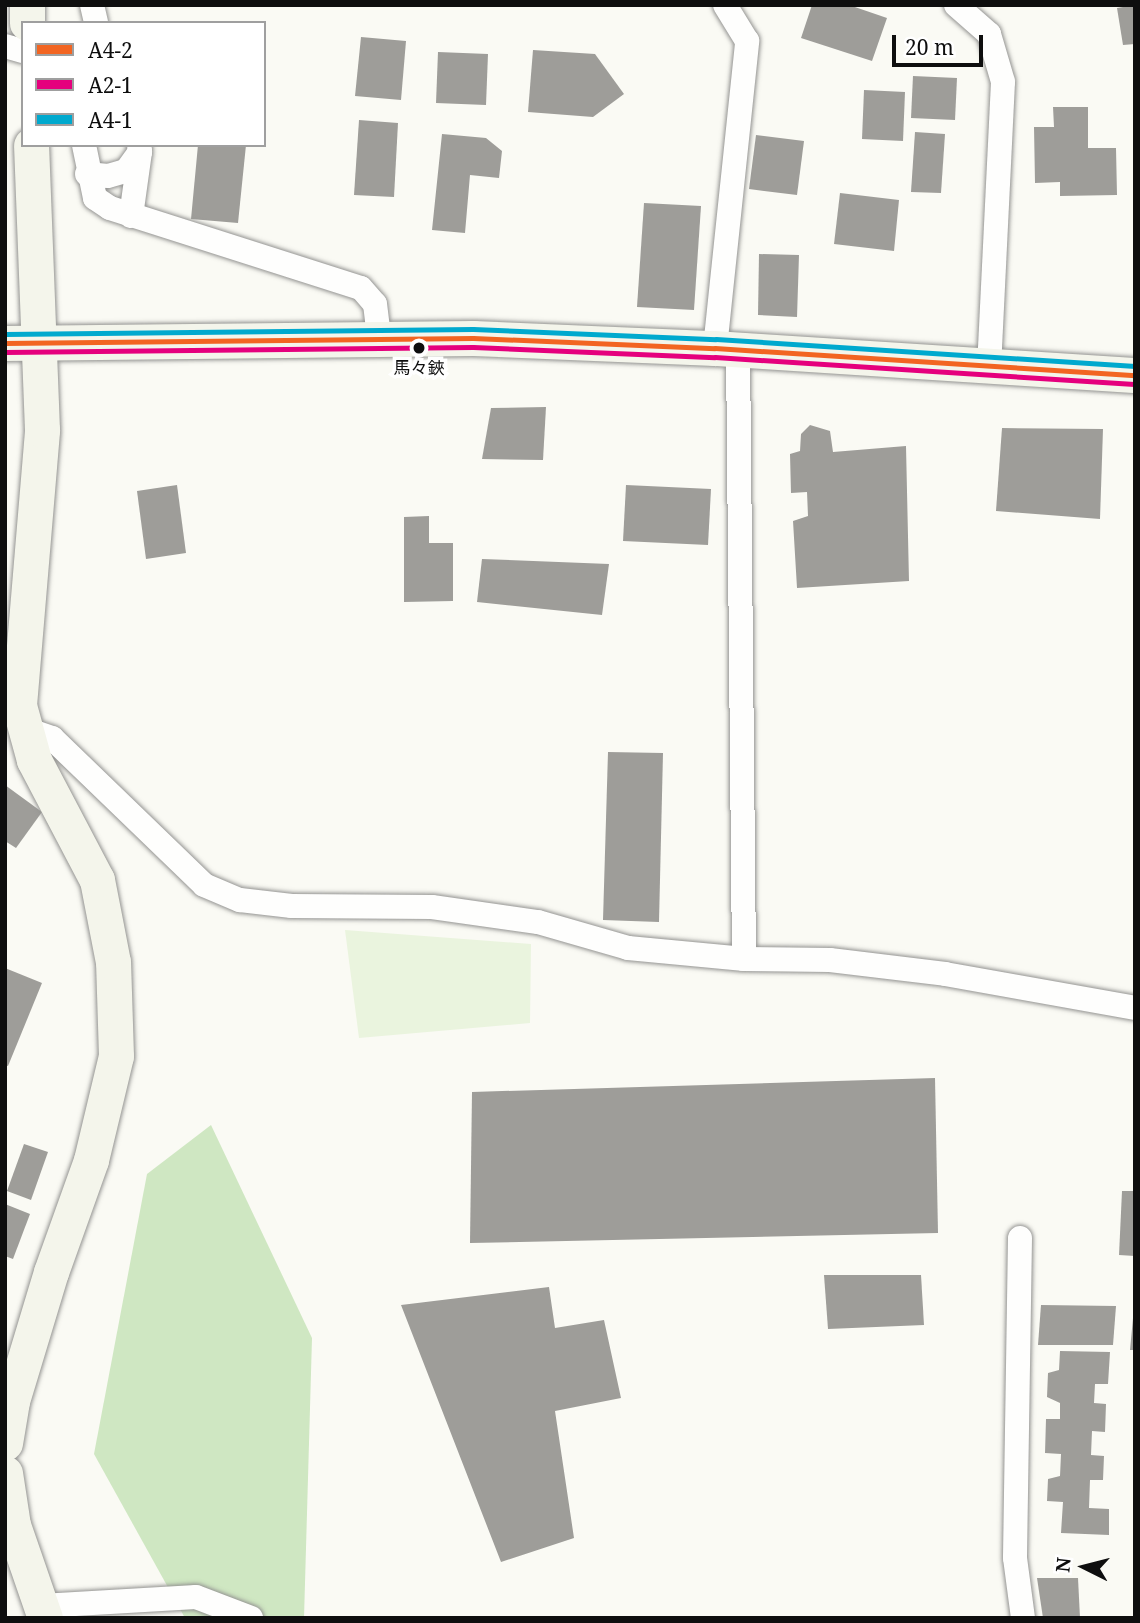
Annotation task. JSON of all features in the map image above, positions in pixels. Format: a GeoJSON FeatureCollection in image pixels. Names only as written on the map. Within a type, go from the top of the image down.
{"type":"FeatureCollection","features":[{"type":"Feature","properties":{"kind":"street"},"geometry":{"type":"LineString","coordinates":[[725,5],[747,41],[727,348],[744,959]]}},
{"type":"Feature","properties":{"kind":"street"},"geometry":{"type":"LineString","coordinates":[[956,5],[989,34],[1003,82],[989,365]]}},
{"type":"Feature","properties":{"kind":"street"},"geometry":{"type":"LineString","coordinates":[[5,1443],[12,1401],[51,1272],[91,1160],[116,1056],[113,962],[97,880],[34,760],[23,728],[19,705],[22,643],[42,430],[31,147]]}},
{"type":"Feature","properties":{"kind":"street"},"geometry":{"type":"LineString","coordinates":[[84,147],[87,174],[95,198],[131,216],[361,288],[375,304],[379,337]]}},
{"type":"Feature","properties":{"kind":"street"},"geometry":{"type":"LineString","coordinates":[[87,174],[108,176],[126,171],[139,148]]}},
{"type":"Feature","properties":{"kind":"street"},"geometry":{"type":"LineString","coordinates":[[131,216],[139,148]]}},
{"type":"Feature","properties":{"kind":"street"},"geometry":{"type":"LineString","coordinates":[[5,343],[379,337],[727,348],[1135,374]]}},
{"type":"Feature","properties":{"kind":"street"},"geometry":{"type":"LineString","coordinates":[[23,728],[52,738],[204,885],[240,900],[432,907],[538,922],[628,948],[744,959],[830,960],[945,974],[1135,1007]]}},
{"type":"Feature","properties":{"kind":"street"},"geometry":{"type":"LineString","coordinates":[[1020,1238],[1015,1558],[1023,1618]]}},
{"type":"Feature","properties":{"kind":"street"},"geometry":{"type":"LineString","coordinates":[[5,1474],[13,1525],[43,1612],[196,1597],[251,1618]]}},
{"type":"Feature","properties":{"kind":"green space"},"geometry":{"type":"Polygon","coordinates":[[[345,930],[531,944],[530,1023],[359,1038],[345,930]]]}},
{"type":"Feature","properties":{"kind":"green space"},"geometry":{"type":"Polygon","coordinates":[[[211,1125],[312,1338],[304,1618],[185,1618],[94,1454],[147,1174],[211,1125]]]}},
{"type":"Feature","properties":{"kind":"building"},"geometry":{"type":"Polygon","coordinates":[[[812,5],[849,5],[887,18],[872,61],[801,38],[812,5]]]}},
{"type":"Feature","properties":{"kind":"building"},"geometry":{"type":"Polygon","coordinates":[[[1135,5],[1135,44],[1123,45],[1117,8],[1135,5]]]}},
{"type":"Feature","properties":{"kind":"building"},"geometry":{"type":"Polygon","coordinates":[[[361,37],[406,41],[401,100],[355,96],[361,37]]]}},
{"type":"Feature","properties":{"kind":"building"},"geometry":{"type":"Polygon","coordinates":[[[533,50],[595,54],[624,94],[593,117],[528,112],[533,50]]]}},
{"type":"Feature","properties":{"kind":"building"},"geometry":{"type":"Polygon","coordinates":[[[438,52],[488,54],[486,105],[436,103],[438,52]]]}},
{"type":"Feature","properties":{"kind":"building"},"geometry":{"type":"Polygon","coordinates":[[[913,76],[957,78],[955,120],[911,118],[913,76]]]}},
{"type":"Feature","properties":{"kind":"building"},"geometry":{"type":"Polygon","coordinates":[[[864,90],[905,92],[903,141],[862,139],[864,90]]]}},
{"type":"Feature","properties":{"kind":"building"},"geometry":{"type":"Polygon","coordinates":[[[1053,107],[1088,107],[1088,148],[1116,148],[1117,195],[1060,196],[1060,182],[1035,183],[1034,127],[1054,127],[1053,107]]]}},
{"type":"Feature","properties":{"kind":"building"},"geometry":{"type":"Polygon","coordinates":[[[359,120],[398,123],[394,197],[354,195],[359,120]]]}},
{"type":"Feature","properties":{"kind":"building"},"geometry":{"type":"Polygon","coordinates":[[[915,132],[945,134],[941,193],[911,192],[915,132]]]}},
{"type":"Feature","properties":{"kind":"building"},"geometry":{"type":"Polygon","coordinates":[[[442,134],[486,138],[502,151],[499,178],[470,175],[465,233],[432,230],[442,134]]]}},
{"type":"Feature","properties":{"kind":"building"},"geometry":{"type":"Polygon","coordinates":[[[756,135],[804,141],[797,195],[749,189],[756,135]]]}},
{"type":"Feature","properties":{"kind":"building"},"geometry":{"type":"Polygon","coordinates":[[[198,147],[246,147],[238,223],[191,219],[198,147]]]}},
{"type":"Feature","properties":{"kind":"building"},"geometry":{"type":"Polygon","coordinates":[[[840,193],[899,200],[894,251],[834,244],[840,193]]]}},
{"type":"Feature","properties":{"kind":"building"},"geometry":{"type":"Polygon","coordinates":[[[644,203],[701,206],[694,310],[637,307],[644,203]]]}},
{"type":"Feature","properties":{"kind":"building"},"geometry":{"type":"Polygon","coordinates":[[[759,254],[799,255],[797,317],[758,315],[759,254]]]}},
{"type":"Feature","properties":{"kind":"building"},"geometry":{"type":"Polygon","coordinates":[[[546,407],[543,460],[482,459],[491,408],[546,407]]]}},
{"type":"Feature","properties":{"kind":"building"},"geometry":{"type":"Polygon","coordinates":[[[810,425],[830,431],[833,452],[906,446],[909,581],[797,588],[793,521],[808,516],[807,492],[791,493],[790,454],[800,451],[801,434],[810,425]]]}},
{"type":"Feature","properties":{"kind":"building"},"geometry":{"type":"Polygon","coordinates":[[[1002,428],[1103,429],[1100,519],[996,511],[1002,428]]]}},
{"type":"Feature","properties":{"kind":"building"},"geometry":{"type":"Polygon","coordinates":[[[177,485],[186,553],[146,559],[137,491],[177,485]]]}},
{"type":"Feature","properties":{"kind":"building"},"geometry":{"type":"Polygon","coordinates":[[[626,485],[711,489],[708,545],[623,541],[626,485]]]}},
{"type":"Feature","properties":{"kind":"building"},"geometry":{"type":"Polygon","coordinates":[[[429,516],[429,543],[453,543],[453,601],[404,602],[404,517],[429,516]]]}},
{"type":"Feature","properties":{"kind":"building"},"geometry":{"type":"Polygon","coordinates":[[[482,559],[609,564],[602,615],[477,602],[482,559]]]}},
{"type":"Feature","properties":{"kind":"building"},"geometry":{"type":"Polygon","coordinates":[[[608,752],[663,753],[659,922],[603,920],[608,752]]]}},
{"type":"Feature","properties":{"kind":"building"},"geometry":{"type":"Polygon","coordinates":[[[5,785],[42,812],[16,848],[5,841],[5,785]]]}},
{"type":"Feature","properties":{"kind":"building"},"geometry":{"type":"Polygon","coordinates":[[[5,968],[42,983],[8,1066],[5,1065],[5,968]]]}},
{"type":"Feature","properties":{"kind":"building"},"geometry":{"type":"Polygon","coordinates":[[[935,1078],[938,1233],[470,1243],[472,1092],[935,1078]]]}},
{"type":"Feature","properties":{"kind":"building"},"geometry":{"type":"Polygon","coordinates":[[[24,1144],[48,1152],[31,1200],[7,1191],[24,1144]]]}},
{"type":"Feature","properties":{"kind":"building"},"geometry":{"type":"Polygon","coordinates":[[[1122,1191],[1135,1191],[1135,1256],[1119,1255],[1122,1191]]]}},
{"type":"Feature","properties":{"kind":"building"},"geometry":{"type":"Polygon","coordinates":[[[5,1204],[30,1214],[13,1259],[5,1256],[5,1204]]]}},
{"type":"Feature","properties":{"kind":"building"},"geometry":{"type":"Polygon","coordinates":[[[824,1275],[921,1275],[924,1325],[828,1329],[824,1275]]]}},
{"type":"Feature","properties":{"kind":"building"},"geometry":{"type":"Polygon","coordinates":[[[549,1287],[555,1328],[604,1320],[621,1398],[555,1411],[574,1538],[501,1562],[401,1305],[549,1287]]]}},
{"type":"Feature","properties":{"kind":"building"},"geometry":{"type":"Polygon","coordinates":[[[1041,1305],[1116,1306],[1113,1345],[1038,1345],[1041,1305]]]}},
{"type":"Feature","properties":{"kind":"building"},"geometry":{"type":"Polygon","coordinates":[[[1133,1318],[1135,1350],[1130,1350],[1133,1318]]]}},
{"type":"Feature","properties":{"kind":"building"},"geometry":{"type":"Polygon","coordinates":[[[1060,1351],[1110,1352],[1108,1384],[1095,1384],[1094,1403],[1106,1404],[1105,1432],[1092,1431],[1091,1455],[1104,1456],[1103,1480],[1090,1480],[1089,1508],[1109,1509],[1109,1535],[1061,1533],[1063,1502],[1047,1501],[1048,1479],[1060,1476],[1061,1454],[1045,1453],[1046,1419],[1060,1419],[1060,1403],[1047,1397],[1048,1373],[1059,1370],[1060,1351]]]}},
{"type":"Feature","properties":{"kind":"building"},"geometry":{"type":"Polygon","coordinates":[[[1037,1578],[1078,1578],[1080,1618],[1043,1618],[1037,1578]]]}},
{"type":"Feature","properties":{"kind":"transit line","name":"A4-1"},"geometry":{"type":"LineString","coordinates":[[5,334],[473,329],[716,339],[1135,366]]}},
{"type":"Feature","properties":{"kind":"transit line","name":"A4-2"},"geometry":{"type":"LineString","coordinates":[[5,343],[473,338],[715,348],[1135,375]]}},
{"type":"Feature","properties":{"kind":"transit line","name":"A2-1"},"geometry":{"type":"LineString","coordinates":[[5,352],[473,347],[715,357],[1134,384]]}},
{"type":"Feature","properties":{"kind":"place","name":"馬々鋏"},"geometry":{"type":"Point","coordinates":[419,348]}}]}
